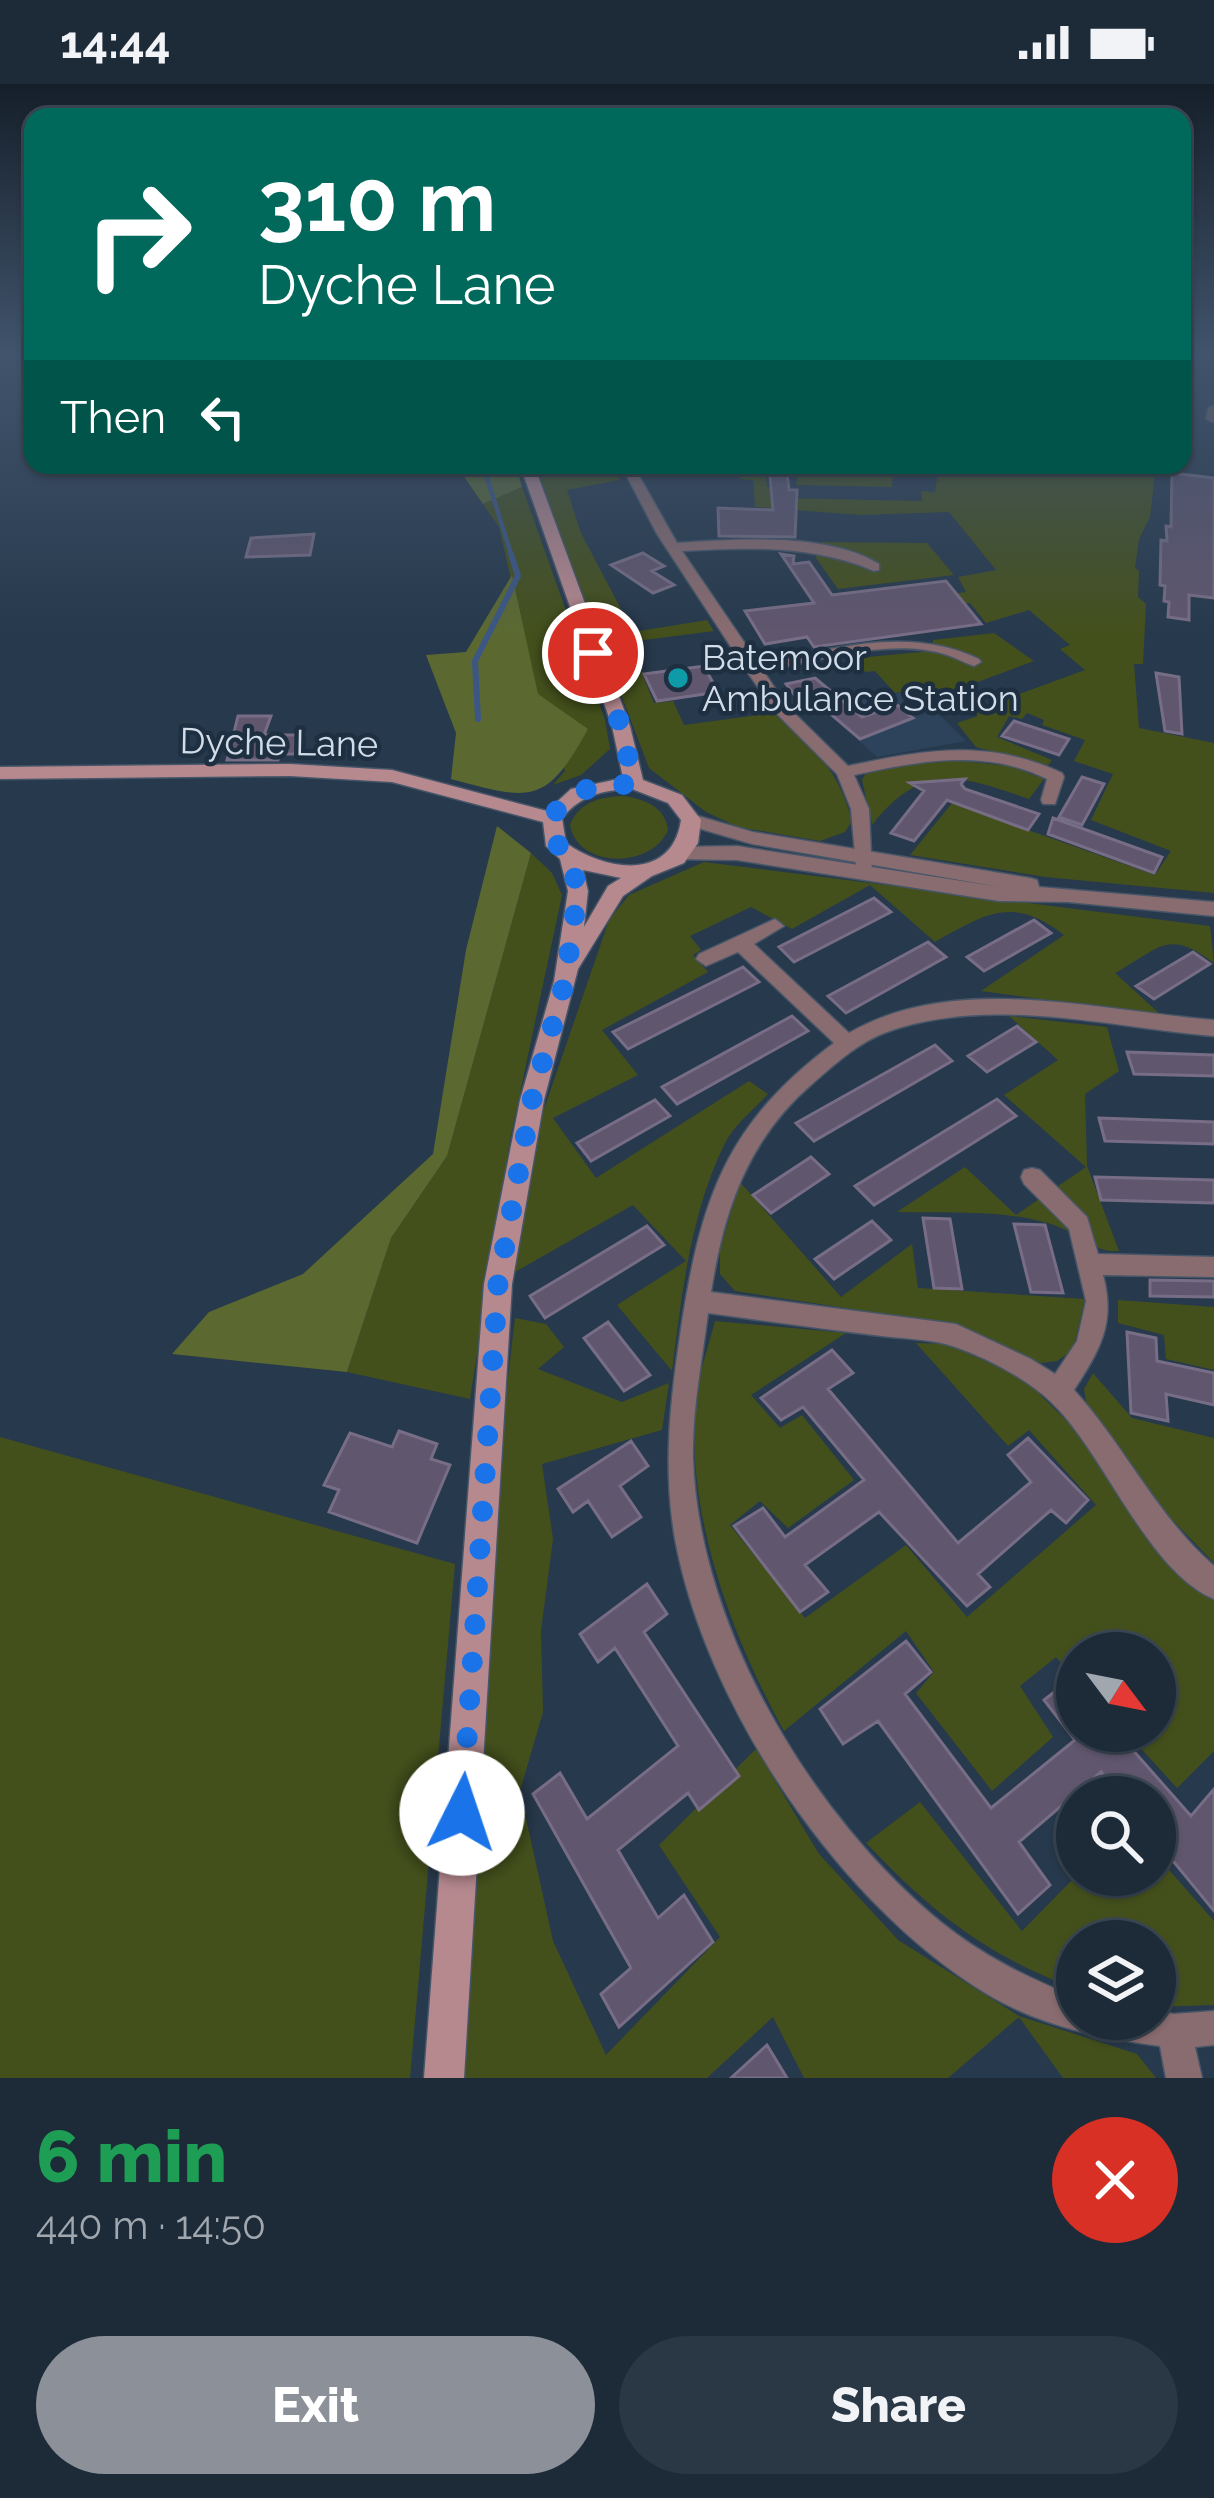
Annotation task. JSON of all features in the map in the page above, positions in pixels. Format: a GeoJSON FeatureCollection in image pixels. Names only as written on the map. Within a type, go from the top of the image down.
{"type":"FeatureCollection","features":[{"type":"Feature","properties":{"kind":"main road"},"geometry":{"type":"LineString","coordinates":[[530,474],[621,726],[634,783]]}},
{"type":"Feature","properties":{"kind":"main road","name":"Dyche Lane"},"geometry":{"type":"LineString","coordinates":[[0,773],[290,770],[392,776],[552,818]]}},
{"type":"Feature","properties":{"kind":"main road"},"geometry":{"type":"LineString","coordinates":[[444,2078],[498,1284],[532,1100],[565,981],[578,891],[570,859],[552,838],[552,818],[561,804],[583,790],[634,783],[675,799],[691,820],[692,834],[678,854],[615,892],[565,981]]}},
{"type":"Feature","properties":{"kind":"main road"},"geometry":{"type":"LineString","coordinates":[[570,859],[608,871],[650,870]]}},
{"type":"Feature","properties":{"kind":"street"},"geometry":{"type":"LineString","coordinates":[[632,474],[753,670],[781,709],[844,772],[860,809],[863,865]]}},
{"type":"Feature","properties":{"kind":"street"},"geometry":{"type":"LineString","coordinates":[[674,547],[730,545],[856,555],[874,567]]}},
{"type":"Feature","properties":{"kind":"street"},"geometry":{"type":"LineString","coordinates":[[753,670],[911,645],[947,648],[974,662]]}},
{"type":"Feature","properties":{"kind":"street"},"geometry":{"type":"LineString","coordinates":[[844,772],[951,752],[978,752],[1056,777],[1049,800]]}},
{"type":"Feature","properties":{"kind":"street"},"geometry":{"type":"LineString","coordinates":[[691,820],[999,894],[1068,895],[1214,909]]}},
{"type":"Feature","properties":{"kind":"street"},"geometry":{"type":"LineString","coordinates":[[678,854],[737,853],[863,865]]}},
{"type":"Feature","properties":{"kind":"street"},"geometry":{"type":"LineString","coordinates":[[706,959],[775,926]]}},
{"type":"Feature","properties":{"kind":"street"},"geometry":{"type":"LineString","coordinates":[[740,942],[847,1044]]}},
{"type":"Feature","properties":{"kind":"street"},"geometry":{"type":"LineString","coordinates":[[1056,2008],[1030,1999],[970,1963],[890,1895],[823,1822],[750,1711],[706,1599],[680,1463],[698,1301],[718,1202],[748,1138],[769,1107],[847,1044],[906,1018],[978,1005],[1214,1028]]}},
{"type":"Feature","properties":{"kind":"street"},"geometry":{"type":"LineString","coordinates":[[1032,1177],[1079,1224],[1098,1301],[1089,1345],[1058,1391]]}},
{"type":"Feature","properties":{"kind":"street"},"geometry":{"type":"LineString","coordinates":[[1091,1264],[1214,1268]]}},
{"type":"Feature","properties":{"kind":"street"},"geometry":{"type":"LineString","coordinates":[[698,1301],[956,1336],[1022,1367],[1058,1391],[1086,1422],[1177,1552],[1214,1585]]}},
{"type":"Feature","properties":{"kind":"street"},"geometry":{"type":"LineString","coordinates":[[1176,2030],[1214,2028]]}},
{"type":"Feature","properties":{"kind":"street"},"geometry":{"type":"LineString","coordinates":[[1176,2040],[1184,2078]]}},
{"type":"Feature","properties":{"kind":"shaded area"},"geometry":{"type":"Polygon","coordinates":[[[914,690],[966,741],[877,757],[821,707],[914,690]]]}},
{"type":"Feature","properties":{"kind":"green space"},"geometry":{"type":"Polygon","coordinates":[[[462,474],[518,474],[522,487],[483,504],[462,474]]]}},
{"type":"Feature","properties":{"kind":"green space"},"geometry":{"type":"Polygon","coordinates":[[[537,474],[618,474],[620,480],[567,490],[581,533],[633,632],[707,620],[714,631],[629,642],[654,703],[673,701],[684,725],[773,713],[831,772],[852,821],[845,832],[820,841],[738,827],[706,812],[649,768],[537,474]]]}},
{"type":"Feature","properties":{"kind":"green space"},"geometry":{"type":"Polygon","coordinates":[[[740,474],[766,474],[767,487],[787,490],[784,498],[922,501],[921,491],[935,492],[938,474],[1155,474],[1150,517],[1139,539],[1135,568],[1139,571],[1138,597],[1146,604],[1143,664],[1134,664],[1139,728],[1214,743],[1214,893],[1045,877],[910,855],[952,803],[1155,875],[1171,851],[1091,820],[1113,774],[1074,761],[1085,740],[1042,725],[1044,720],[1027,713],[1022,719],[1009,716],[997,737],[1052,760],[1047,767],[976,747],[957,723],[978,716],[973,711],[1085,670],[1060,649],[1070,645],[1029,610],[986,623],[970,603],[845,618],[840,608],[966,592],[958,577],[996,570],[949,512],[861,515],[755,507],[753,480],[740,479],[740,474]]]}},
{"type":"Feature","properties":{"kind":"green space"},"geometry":{"type":"Polygon","coordinates":[[[798,474],[893,474],[892,487],[796,485],[798,474]]]}},
{"type":"Feature","properties":{"kind":"green space"},"geometry":{"type":"Polygon","coordinates":[[[522,487],[605,720],[610,749],[581,775],[553,785],[565,771],[538,695],[499,527],[483,504],[522,487]]]}},
{"type":"Feature","properties":{"kind":"green space"},"geometry":{"type":"Polygon","coordinates":[[[814,542],[927,543],[954,575],[838,589],[816,558],[814,542]]]}},
{"type":"Feature","properties":{"kind":"green space"},"geometry":{"type":"Polygon","coordinates":[[[512,575],[538,694],[588,729],[548,784],[519,793],[451,779],[456,733],[426,655],[466,652],[512,575]]]}},
{"type":"Feature","properties":{"kind":"green space"},"geometry":{"type":"Polygon","coordinates":[[[994,633],[1034,661],[927,701],[914,690],[895,693],[875,671],[865,672],[857,658],[932,651],[933,640],[994,633]]]}},
{"type":"Feature","properties":{"kind":"green space"},"geometry":{"type":"Polygon","coordinates":[[[942,759],[1009,766],[1044,779],[1029,799],[962,780],[926,782],[908,791],[872,825],[862,780],[866,773],[942,759]]]}},
{"type":"Feature","properties":{"kind":"green space"},"geometry":{"type":"Polygon","coordinates":[[[623,796],[646,802],[663,815],[668,830],[660,843],[647,852],[616,859],[587,850],[570,825],[574,817],[591,802],[623,796]]]}},
{"type":"Feature","properties":{"kind":"green space"},"geometry":{"type":"Polygon","coordinates":[[[497,826],[531,853],[447,1156],[391,1238],[347,1372],[172,1354],[209,1312],[303,1274],[433,1154],[466,950],[497,826]]]}},
{"type":"Feature","properties":{"kind":"green space"},"geometry":{"type":"Polygon","coordinates":[[[531,853],[552,873],[562,895],[510,1140],[470,1399],[347,1372],[391,1238],[447,1156],[531,853]]]}},
{"type":"Feature","properties":{"kind":"green space"},"geometry":{"type":"Polygon","coordinates":[[[704,862],[1210,926],[1214,963],[1174,944],[1115,973],[1161,1015],[981,991],[1064,935],[1030,915],[1014,912],[969,923],[935,942],[870,885],[792,929],[751,907],[690,936],[701,950],[693,955],[708,972],[602,1030],[638,1075],[553,1118],[596,1178],[749,1081],[768,1094],[729,1136],[703,1198],[689,1255],[672,1371],[617,1305],[686,1261],[633,1205],[515,1272],[541,1118],[609,920],[629,895],[704,862]]]}},
{"type":"Feature","properties":{"kind":"green space"},"geometry":{"type":"Polygon","coordinates":[[[1009,1016],[1107,1027],[1119,1071],[1085,1094],[1087,1166],[1119,1251],[1102,1249],[1059,1227],[1020,1217],[897,1212],[965,1167],[1016,1215],[1086,1167],[1004,1095],[1058,1060],[1009,1016]]]}},
{"type":"Feature","properties":{"kind":"green space"},"geometry":{"type":"Polygon","coordinates":[[[740,1182],[841,1297],[912,1244],[918,1288],[1085,1299],[1073,1350],[1057,1361],[1041,1363],[957,1325],[735,1291],[720,1274],[720,1249],[740,1182]]]}},
{"type":"Feature","properties":{"kind":"green space"},"geometry":{"type":"Polygon","coordinates":[[[1118,1300],[1214,1307],[1214,1370],[1166,1359],[1164,1335],[1118,1323],[1118,1300]]]}},
{"type":"Feature","properties":{"kind":"green space"},"geometry":{"type":"Polygon","coordinates":[[[515,1318],[546,1324],[564,1347],[538,1369],[622,1402],[669,1383],[662,1430],[542,1464],[553,1539],[541,1631],[543,1712],[520,1791],[553,1941],[606,2055],[720,1937],[659,1845],[756,1749],[819,1854],[898,1940],[1019,2016],[1056,2028],[1056,2040],[1094,2040],[1137,2054],[1156,2078],[1063,2078],[1019,2017],[948,2078],[804,2078],[773,2017],[707,2078],[465,2078],[503,1421],[515,1318]]]}},
{"type":"Feature","properties":{"kind":"green space"},"geometry":{"type":"Polygon","coordinates":[[[715,1321],[846,1333],[751,1395],[780,1428],[802,1415],[854,1480],[788,1528],[760,1501],[730,1525],[805,1618],[906,1545],[967,1617],[1096,1505],[1029,1430],[1008,1446],[916,1343],[947,1344],[1023,1378],[1073,1427],[1214,1598],[1214,1751],[1177,1788],[1176,1776],[1166,1776],[1144,1752],[1176,1752],[1176,1632],[1056,1632],[1056,1657],[1020,1686],[1053,1737],[992,1791],[916,1693],[934,1672],[906,1631],[784,1731],[729,1612],[704,1524],[694,1436],[698,1384],[715,1321]]]}},
{"type":"Feature","properties":{"kind":"green space"},"geometry":{"type":"Polygon","coordinates":[[[1093,1373],[1132,1418],[1214,1438],[1214,1563],[1154,1501],[1087,1408],[1084,1389],[1093,1373]]]}},
{"type":"Feature","properties":{"kind":"green space"},"geometry":{"type":"Polygon","coordinates":[[[0,1437],[455,1564],[410,2078],[0,2078],[0,1437]]]}},
{"type":"Feature","properties":{"kind":"green space"},"geometry":{"type":"Polygon","coordinates":[[[920,1802],[1022,1931],[1056,1896],[1176,1896],[1176,1878],[1214,1921],[1214,2005],[1176,2006],[1176,1920],[1056,1920],[1056,1981],[962,1930],[866,1843],[920,1802]]]}},
{"type":"Feature","properties":{"kind":"building"},"geometry":{"type":"Polygon","coordinates":[[[770,474],[787,474],[789,490],[797,490],[795,537],[719,536],[718,508],[773,510],[770,474]]]}},
{"type":"Feature","properties":{"kind":"building"},"geometry":{"type":"Polygon","coordinates":[[[1172,474],[1214,478],[1214,598],[1189,595],[1189,620],[1168,617],[1165,586],[1160,585],[1161,540],[1167,541],[1166,526],[1171,527],[1172,474]]]}},
{"type":"Feature","properties":{"kind":"building"},"geometry":{"type":"Polygon","coordinates":[[[314,534],[310,555],[246,557],[251,538],[314,534]]]}},
{"type":"Feature","properties":{"kind":"building"},"geometry":{"type":"Polygon","coordinates":[[[643,553],[664,566],[652,571],[674,585],[653,593],[611,565],[643,553]]]}},
{"type":"Feature","properties":{"kind":"building"},"geometry":{"type":"Polygon","coordinates":[[[781,554],[794,556],[793,564],[809,562],[832,595],[946,581],[981,624],[814,647],[807,637],[765,644],[745,611],[814,603],[781,554]]]}},
{"type":"Feature","properties":{"kind":"building","name":"Batemoor Ambulance Station"},"geometry":{"type":"Polygon","coordinates":[[[704,666],[718,692],[657,701],[644,674],[704,666]]]}},
{"type":"Feature","properties":{"kind":"building"},"geometry":{"type":"Polygon","coordinates":[[[1156,673],[1179,677],[1182,734],[1165,731],[1156,673]]]}},
{"type":"Feature","properties":{"kind":"building"},"geometry":{"type":"Polygon","coordinates":[[[815,678],[862,717],[897,705],[913,718],[860,739],[819,704],[804,707],[786,684],[815,678]]]}},
{"type":"Feature","properties":{"kind":"building"},"geometry":{"type":"Polygon","coordinates":[[[238,716],[271,716],[264,735],[304,735],[299,754],[279,754],[278,760],[227,760],[238,716]]]}},
{"type":"Feature","properties":{"kind":"building"},"geometry":{"type":"Polygon","coordinates":[[[1014,721],[1069,739],[1059,755],[1002,736],[1014,721]]]}},
{"type":"Feature","properties":{"kind":"building"},"geometry":{"type":"Polygon","coordinates":[[[1082,777],[1104,784],[1082,825],[1059,817],[1082,777]]]}},
{"type":"Feature","properties":{"kind":"building"},"geometry":{"type":"Polygon","coordinates":[[[965,779],[961,784],[965,789],[1039,814],[1028,830],[947,800],[914,841],[891,833],[924,791],[910,783],[965,779]]]}},
{"type":"Feature","properties":{"kind":"building"},"geometry":{"type":"Polygon","coordinates":[[[1053,818],[1162,857],[1154,873],[1048,834],[1053,818]]]}},
{"type":"Feature","properties":{"kind":"building"},"geometry":{"type":"Polygon","coordinates":[[[874,898],[891,912],[794,962],[779,947],[874,898]]]}},
{"type":"Feature","properties":{"kind":"building"},"geometry":{"type":"Polygon","coordinates":[[[1034,920],[1051,933],[984,971],[967,957],[1034,920]]]}},
{"type":"Feature","properties":{"kind":"building"},"geometry":{"type":"Polygon","coordinates":[[[928,942],[946,957],[846,1013],[828,996],[928,942]]]}},
{"type":"Feature","properties":{"kind":"building"},"geometry":{"type":"Polygon","coordinates":[[[1193,952],[1210,964],[1154,999],[1136,986],[1193,952]]]}},
{"type":"Feature","properties":{"kind":"building"},"geometry":{"type":"Polygon","coordinates":[[[743,967],[759,982],[628,1049],[613,1032],[743,967]]]}},
{"type":"Feature","properties":{"kind":"building"},"geometry":{"type":"Polygon","coordinates":[[[792,1016],[808,1031],[677,1104],[662,1087],[792,1016]]]}},
{"type":"Feature","properties":{"kind":"building"},"geometry":{"type":"Polygon","coordinates":[[[1017,1026],[1036,1042],[987,1072],[968,1056],[1017,1026]]]}},
{"type":"Feature","properties":{"kind":"building"},"geometry":{"type":"Polygon","coordinates":[[[935,1045],[952,1061],[814,1141],[796,1123],[935,1045]]]}},
{"type":"Feature","properties":{"kind":"building"},"geometry":{"type":"Polygon","coordinates":[[[1127,1052],[1214,1055],[1214,1076],[1134,1074],[1127,1052]]]}},
{"type":"Feature","properties":{"kind":"building"},"geometry":{"type":"Polygon","coordinates":[[[997,1099],[1016,1116],[874,1205],[855,1186],[997,1099]]]}},
{"type":"Feature","properties":{"kind":"building"},"geometry":{"type":"Polygon","coordinates":[[[655,1100],[670,1116],[591,1161],[577,1143],[655,1100]]]}},
{"type":"Feature","properties":{"kind":"building"},"geometry":{"type":"Polygon","coordinates":[[[1099,1118],[1214,1122],[1214,1144],[1105,1141],[1099,1118]]]}},
{"type":"Feature","properties":{"kind":"building"},"geometry":{"type":"Polygon","coordinates":[[[811,1157],[829,1174],[771,1213],[753,1195],[811,1157]]]}},
{"type":"Feature","properties":{"kind":"building"},"geometry":{"type":"Polygon","coordinates":[[[1095,1177],[1214,1180],[1214,1203],[1101,1200],[1095,1177]]]}},
{"type":"Feature","properties":{"kind":"building"},"geometry":{"type":"Polygon","coordinates":[[[923,1218],[950,1219],[962,1289],[934,1288],[923,1218]]]}},
{"type":"Feature","properties":{"kind":"building"},"geometry":{"type":"Polygon","coordinates":[[[872,1221],[891,1240],[834,1279],[815,1259],[872,1221]]]}},
{"type":"Feature","properties":{"kind":"building"},"geometry":{"type":"Polygon","coordinates":[[[1014,1224],[1045,1225],[1063,1293],[1031,1292],[1014,1224]]]}},
{"type":"Feature","properties":{"kind":"building"},"geometry":{"type":"Polygon","coordinates":[[[647,1226],[664,1245],[545,1318],[530,1296],[647,1226]]]}},
{"type":"Feature","properties":{"kind":"building"},"geometry":{"type":"Polygon","coordinates":[[[1150,1280],[1214,1281],[1214,1297],[1150,1296],[1150,1280]]]}},
{"type":"Feature","properties":{"kind":"building"},"geometry":{"type":"Polygon","coordinates":[[[608,1322],[650,1375],[624,1391],[584,1338],[608,1322]]]}},
{"type":"Feature","properties":{"kind":"building"},"geometry":{"type":"Polygon","coordinates":[[[1127,1332],[1156,1338],[1157,1361],[1214,1373],[1214,1405],[1166,1394],[1168,1421],[1131,1413],[1127,1332]]]}},
{"type":"Feature","properties":{"kind":"building"},"geometry":{"type":"Polygon","coordinates":[[[832,1350],[853,1373],[828,1389],[958,1543],[1031,1482],[1008,1455],[1028,1438],[1088,1500],[1066,1523],[1051,1510],[978,1574],[990,1587],[967,1606],[879,1512],[805,1565],[828,1592],[800,1612],[734,1526],[763,1508],[785,1537],[864,1480],[803,1407],[781,1420],[761,1398],[832,1350]]]}},
{"type":"Feature","properties":{"kind":"building"},"geometry":{"type":"Polygon","coordinates":[[[399,1431],[437,1444],[431,1459],[450,1465],[417,1543],[329,1512],[339,1490],[324,1485],[350,1433],[392,1447],[399,1431]]]}},
{"type":"Feature","properties":{"kind":"building"},"geometry":{"type":"Polygon","coordinates":[[[631,1441],[648,1466],[620,1486],[641,1517],[612,1537],[588,1501],[573,1512],[558,1489],[631,1441]]]}},
{"type":"Feature","properties":{"kind":"building"},"geometry":{"type":"Polygon","coordinates":[[[647,1584],[667,1614],[644,1632],[739,1776],[699,1810],[688,1793],[618,1850],[658,1918],[684,1895],[713,1942],[619,2027],[601,1994],[631,1968],[533,1794],[560,1773],[587,1819],[678,1746],[615,1648],[598,1662],[580,1634],[647,1584]]]}},
{"type":"Feature","properties":{"kind":"building"},"geometry":{"type":"Polygon","coordinates":[[[906,1641],[931,1672],[905,1694],[991,1808],[1060,1752],[1135,1752],[1156,1776],[1104,1776],[1101,1772],[1056,1776],[1056,1810],[1019,1842],[1050,1885],[1018,1914],[878,1721],[843,1744],[820,1709],[906,1641]]]}},
{"type":"Feature","properties":{"kind":"building"},"geometry":{"type":"Polygon","coordinates":[[[1056,1691],[1056,1715],[1044,1700],[1056,1691]]]}},
{"type":"Feature","properties":{"kind":"building"},"geometry":{"type":"Polygon","coordinates":[[[1214,1789],[1214,1911],[1176,1865],[1176,1799],[1191,1816],[1214,1789]]]}},
{"type":"Feature","properties":{"kind":"building"},"geometry":{"type":"Polygon","coordinates":[[[767,2045],[787,2078],[731,2078],[767,2045]]]}},
{"type":"Feature","properties":{"kind":"waterway"},"geometry":{"type":"LineString","coordinates":[[486,474],[512,557]]}},
{"type":"Feature","properties":{"kind":"waterway"},"geometry":{"type":"LineString","coordinates":[[478,719],[475,661],[518,576],[511,554]]}},
{"type":"Feature","properties":{"kind":"place","name":"Batemoor Ambulance Station"},"geometry":{"type":"Point","coordinates":[678,678]}},
{"type":"Feature","properties":{"kind":"route"},"geometry":{"type":"LineString","coordinates":[[462,1813],[498,1284],[532,1100],[565,981],[578,891],[570,859],[552,838],[552,818],[561,804],[583,790],[634,783],[621,726],[593,653]]}}]}
